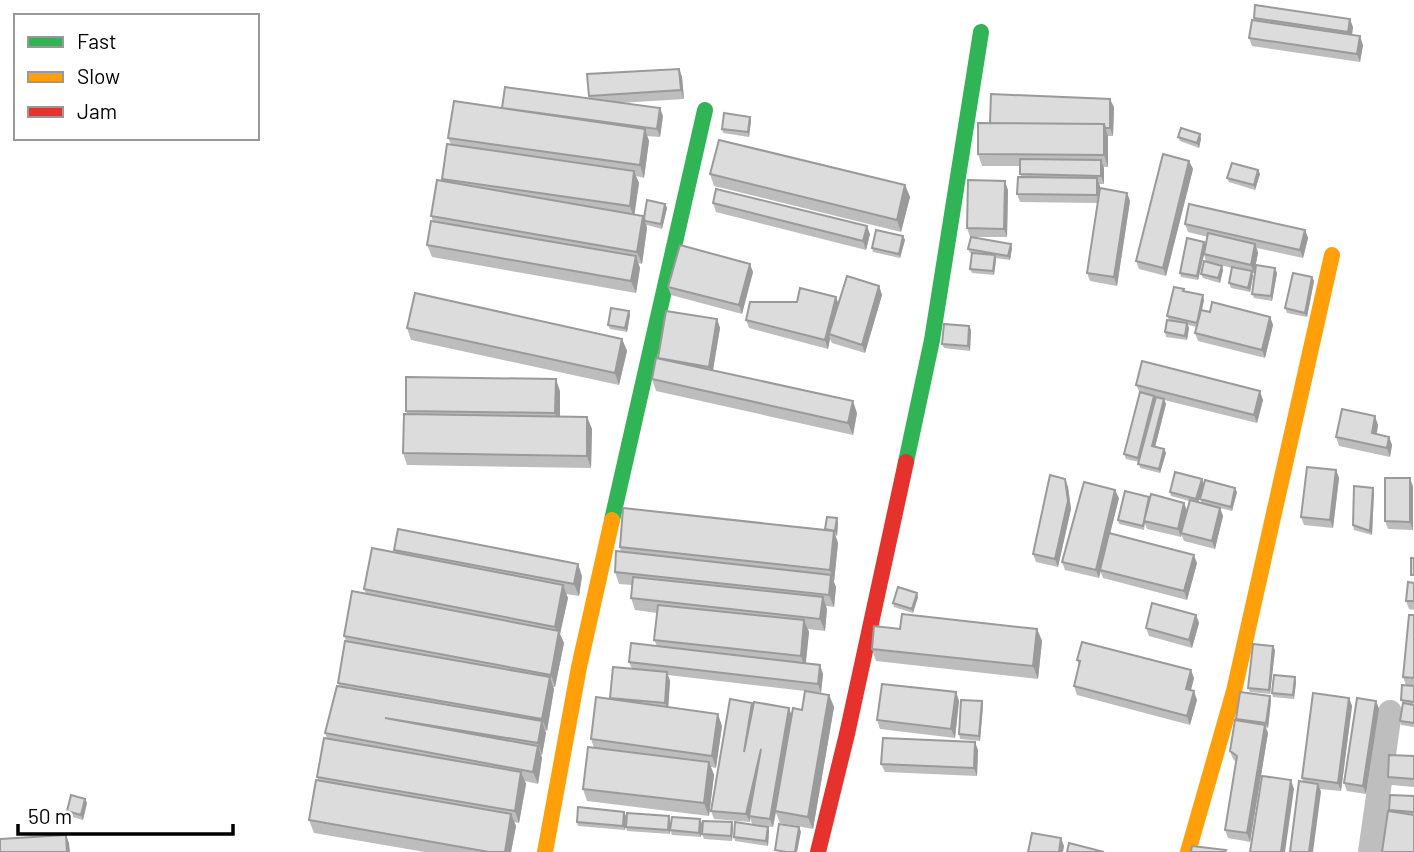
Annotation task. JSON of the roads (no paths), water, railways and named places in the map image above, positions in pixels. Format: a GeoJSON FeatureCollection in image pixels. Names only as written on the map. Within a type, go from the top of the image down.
{"type":"FeatureCollection","features":[{"type":"Feature","properties":{"kind":"street"},"geometry":{"type":"LineString","coordinates":[[818,852],[847,734],[932,340],[981,33]]}},
{"type":"Feature","properties":{"kind":"street"},"geometry":{"type":"LineString","coordinates":[[545,852],[579,667],[705,110]]}},
{"type":"Feature","properties":{"kind":"street"},"geometry":{"type":"LineString","coordinates":[[1188,852],[1234,691],[1332,255]]}},
{"type":"Feature","properties":{"kind":"street"},"geometry":{"type":"LineString","coordinates":[[1370,852],[1390,712]]}}]}
